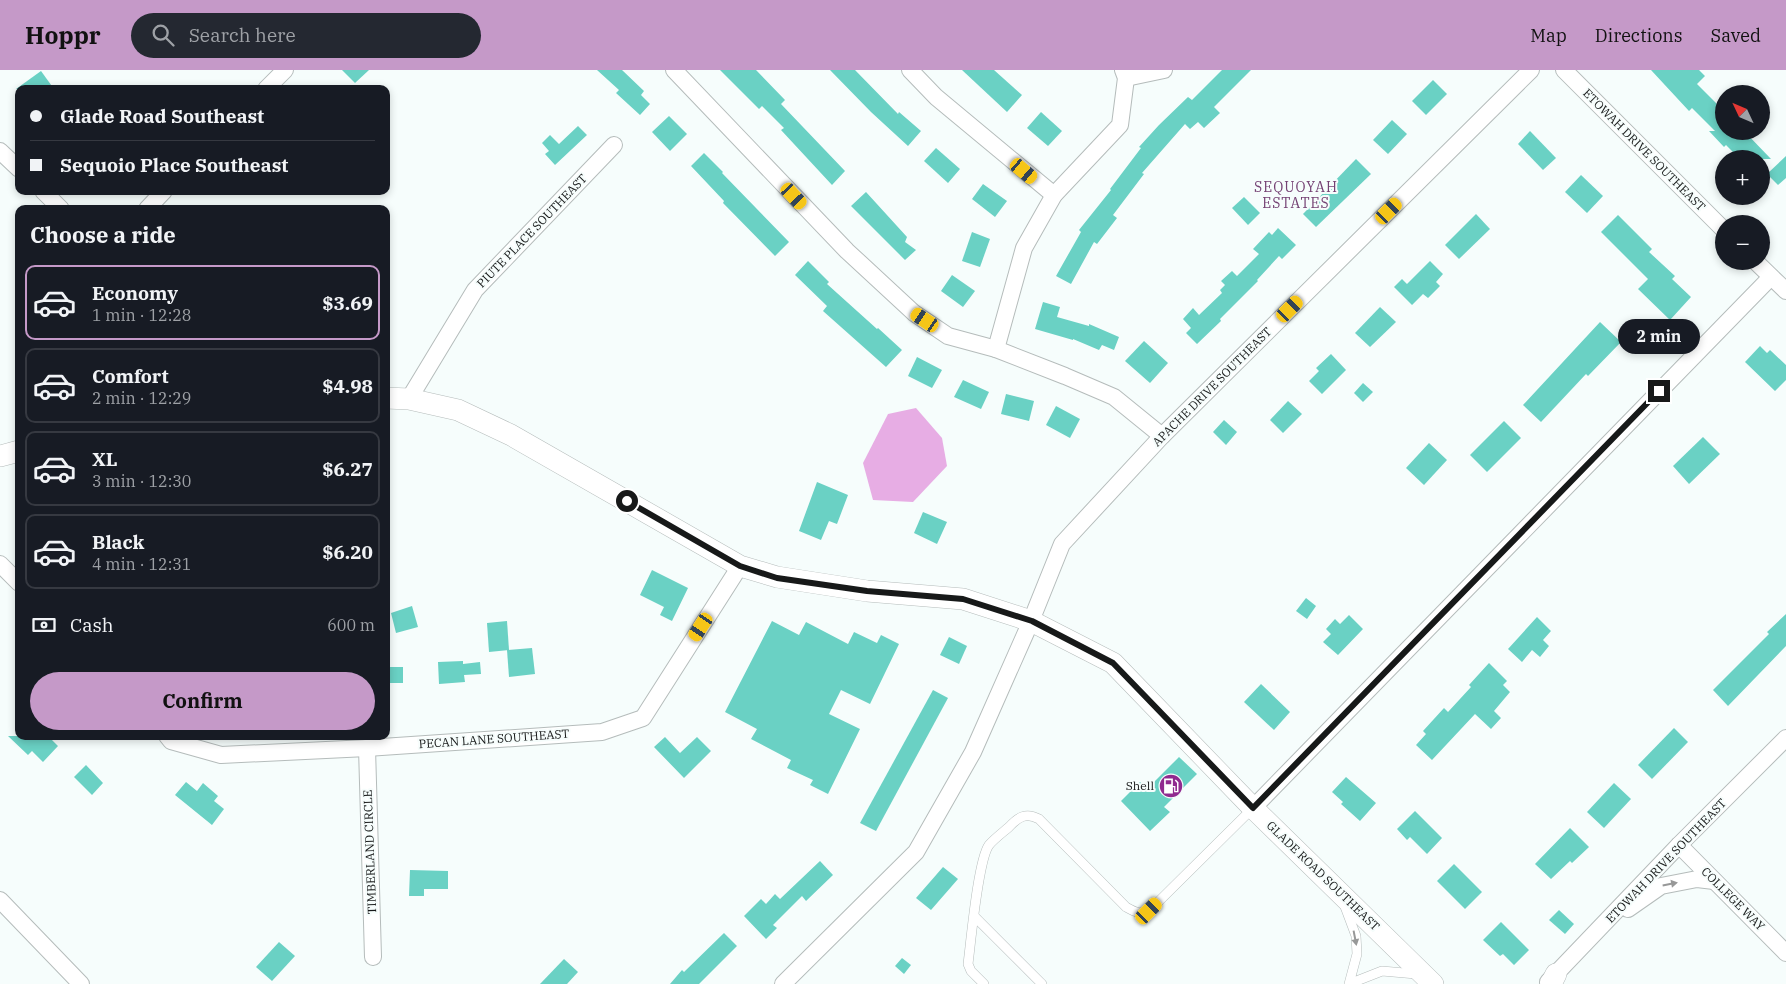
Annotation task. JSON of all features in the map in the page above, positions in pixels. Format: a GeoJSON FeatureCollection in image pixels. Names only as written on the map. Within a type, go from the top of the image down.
{"type":"FeatureCollection","features":[{"type":"Feature","properties":{"kind":"street"},"geometry":{"type":"LineString","coordinates":[[270,85],[285,70]]}},
{"type":"Feature","properties":{"kind":"street"},"geometry":{"type":"LineString","coordinates":[[674,70],[847,252],[914,313],[948,336],[996,349],[1114,397],[1162,436]]}},
{"type":"Feature","properties":{"kind":"street"},"geometry":{"type":"LineString","coordinates":[[910,70],[936,97],[1054,195]]}},
{"type":"Feature","properties":{"kind":"street"},"geometry":{"type":"LineString","coordinates":[[996,349],[1024,248],[1054,195],[1120,125],[1124,74],[1164,70]]}},
{"type":"Feature","properties":{"kind":"street","name":"APACHE DRIVE SOUTHEAST"},"geometry":{"type":"LineString","coordinates":[[783,984],[916,852],[973,752],[1032,621],[1062,544],[1162,436],[1531,70]]}},
{"type":"Feature","properties":{"kind":"street","name":"ETOWAH DRIVE SOUTHEAST"},"geometry":{"type":"LineString","coordinates":[[1564,70],[1715,221]]}},
{"type":"Feature","properties":{"kind":"street","name":"PIUTE PLACE SOUTHEAST"},"geometry":{"type":"LineString","coordinates":[[409,399],[476,290],[614,145]]}},
{"type":"Feature","properties":{"kind":"street"},"geometry":{"type":"LineString","coordinates":[[0,151],[15,165]]}},
{"type":"Feature","properties":{"kind":"street"},"geometry":{"type":"LineString","coordinates":[[47,195],[57,205]]}},
{"type":"Feature","properties":{"kind":"street"},"geometry":{"type":"LineString","coordinates":[[151,205],[160,195]]}},
{"type":"Feature","properties":{"kind":"street"},"geometry":{"type":"LineString","coordinates":[[1764,270],[1786,291]]}},
{"type":"Feature","properties":{"kind":"street"},"geometry":{"type":"LineString","coordinates":[[1253,808],[1771,277]]}},
{"type":"Feature","properties":{"kind":"street","name":"GLADE ROAD SOUTHEAST"},"geometry":{"type":"LineString","coordinates":[[390,398],[409,399],[458,410],[511,435],[740,566],[777,578],[867,591],[963,599],[1032,621],[1113,663],[1253,808],[1428,979]]}},
{"type":"Feature","properties":{"kind":"street"},"geometry":{"type":"LineString","coordinates":[[0,456],[15,452]]}},
{"type":"Feature","properties":{"kind":"street"},"geometry":{"type":"LineString","coordinates":[[0,564],[15,579]]}},
{"type":"Feature","properties":{"kind":"street","name":"PECAN LANE SOUTHEAST"},"geometry":{"type":"LineString","coordinates":[[170,740],[221,755],[367,748],[602,732],[643,718],[740,566]]}},
{"type":"Feature","properties":{"kind":"street","name":"ETOWAH DRIVE SOUTHEAST"},"geometry":{"type":"LineString","coordinates":[[1551,981],[1679,845],[1786,738]]}},
{"type":"Feature","properties":{"kind":"street","name":"TIMBERLAND CIRCLE"},"geometry":{"type":"LineString","coordinates":[[367,748],[373,956]]}},
{"type":"Feature","properties":{"kind":"street","name":"COLLEGE WAY"},"geometry":{"type":"LineString","coordinates":[[1679,845],[1786,953]]}},
{"type":"Feature","properties":{"kind":"street"},"geometry":{"type":"LineString","coordinates":[[1600,929],[1660,886],[1697,879],[1714,881]]}},
{"type":"Feature","properties":{"kind":"street"},"geometry":{"type":"LineString","coordinates":[[0,900],[81,984]]}},
{"type":"Feature","properties":{"kind":"lane"},"geometry":{"type":"LineString","coordinates":[[984,984],[971,971],[968,964],[985,853],[989,845],[1021,816],[1033,815],[1039,819],[1126,907],[1135,913],[1143,913],[1149,911],[1253,808]]}},
{"type":"Feature","properties":{"kind":"lane"},"geometry":{"type":"LineString","coordinates":[[1339,892],[1356,936],[1357,954],[1349,984]]}},
{"type":"Feature","properties":{"kind":"lane"},"geometry":{"type":"LineString","coordinates":[[975,917],[1042,984]]}},
{"type":"Feature","properties":{"kind":"lane"},"geometry":{"type":"LineString","coordinates":[[1349,984],[1382,971],[1428,979]]}},
{"type":"Feature","properties":{"kind":"shaded area"},"geometry":{"type":"Polygon","coordinates":[[[916,408],[942,438],[947,466],[913,502],[873,500],[863,463],[888,414],[916,408]]]}},
{"type":"Feature","properties":{"kind":"building"},"geometry":{"type":"Polygon","coordinates":[[[342,70],[369,70],[355,83],[342,70]]]}},
{"type":"Feature","properties":{"kind":"building"},"geometry":{"type":"Polygon","coordinates":[[[597,70],[622,70],[644,91],[641,95],[650,104],[640,115],[616,93],[619,90],[597,70]]]}},
{"type":"Feature","properties":{"kind":"building"},"geometry":{"type":"Polygon","coordinates":[[[720,70],[756,70],[785,100],[781,104],[845,171],[832,185],[781,130],[784,128],[762,106],[759,109],[720,70]]]}},
{"type":"Feature","properties":{"kind":"building"},"geometry":{"type":"Polygon","coordinates":[[[830,70],[855,70],[898,114],[899,112],[921,131],[908,146],[830,70]]]}},
{"type":"Feature","properties":{"kind":"building"},"geometry":{"type":"Polygon","coordinates":[[[962,70],[994,70],[1022,95],[1007,112],[962,70]]]}},
{"type":"Feature","properties":{"kind":"building"},"geometry":{"type":"Polygon","coordinates":[[[1222,70],[1251,70],[1214,107],[1220,113],[1204,128],[1198,122],[1190,129],[1185,124],[1142,173],[1144,174],[1113,215],[1117,218],[1097,244],[1094,242],[1071,284],[1056,276],[1081,232],[1079,230],[1111,190],[1141,148],[1139,147],[1188,97],[1192,100],[1222,70]]]}},
{"type":"Feature","properties":{"kind":"building"},"geometry":{"type":"Polygon","coordinates":[[[1651,70],[1699,70],[1705,76],[1697,84],[1715,102],[1715,131],[1692,108],[1689,111],[1651,70]]]}},
{"type":"Feature","properties":{"kind":"building"},"geometry":{"type":"Polygon","coordinates":[[[41,71],[51,85],[22,85],[41,71]]]}},
{"type":"Feature","properties":{"kind":"building"},"geometry":{"type":"Polygon","coordinates":[[[1433,80],[1447,94],[1426,115],[1412,101],[1433,80]]]}},
{"type":"Feature","properties":{"kind":"building"},"geometry":{"type":"Polygon","coordinates":[[[1041,112],[1062,131],[1048,146],[1027,128],[1041,112]]]}},
{"type":"Feature","properties":{"kind":"building"},"geometry":{"type":"Polygon","coordinates":[[[669,116],[687,134],[670,151],[652,132],[669,116]]]}},
{"type":"Feature","properties":{"kind":"building"},"geometry":{"type":"Polygon","coordinates":[[[1392,120],[1407,134],[1388,154],[1373,140],[1392,120]]]}},
{"type":"Feature","properties":{"kind":"building"},"geometry":{"type":"Polygon","coordinates":[[[578,126],[587,135],[555,165],[545,154],[549,151],[542,143],[550,135],[559,144],[578,126]]]}},
{"type":"Feature","properties":{"kind":"building"},"geometry":{"type":"Polygon","coordinates":[[[1530,131],[1556,158],[1543,170],[1518,144],[1530,131]]]}},
{"type":"Feature","properties":{"kind":"building"},"geometry":{"type":"Polygon","coordinates":[[[1709,131],[1715,131],[1715,137],[1709,131]]]}},
{"type":"Feature","properties":{"kind":"building"},"geometry":{"type":"Polygon","coordinates":[[[1717,140],[1753,140],[1762,150],[1731,150],[1726,145],[1724,147],[1717,140]]]}},
{"type":"Feature","properties":{"kind":"building"},"geometry":{"type":"Polygon","coordinates":[[[936,148],[960,169],[948,183],[924,161],[936,148]]]}},
{"type":"Feature","properties":{"kind":"building"},"geometry":{"type":"Polygon","coordinates":[[[704,153],[789,242],[775,256],[723,203],[724,201],[691,166],[704,153]]]}},
{"type":"Feature","properties":{"kind":"building"},"geometry":{"type":"Polygon","coordinates":[[[1786,156],[1786,178],[1778,185],[1770,177],[1770,171],[1786,156]]]}},
{"type":"Feature","properties":{"kind":"building"},"geometry":{"type":"Polygon","coordinates":[[[1356,159],[1371,174],[1316,227],[1303,214],[1356,159]]]}},
{"type":"Feature","properties":{"kind":"building"},"geometry":{"type":"Polygon","coordinates":[[[1581,175],[1603,196],[1587,213],[1565,192],[1581,175]]]}},
{"type":"Feature","properties":{"kind":"building"},"geometry":{"type":"Polygon","coordinates":[[[983,184],[1007,201],[995,217],[972,199],[983,184]]]}},
{"type":"Feature","properties":{"kind":"building"},"geometry":{"type":"Polygon","coordinates":[[[866,192],[907,237],[905,242],[916,250],[905,260],[851,206],[866,192]]]}},
{"type":"Feature","properties":{"kind":"building"},"geometry":{"type":"Polygon","coordinates":[[[1244,197],[1260,213],[1248,225],[1232,208],[1244,197]]]}},
{"type":"Feature","properties":{"kind":"building"},"geometry":{"type":"Polygon","coordinates":[[[1476,214],[1490,229],[1459,259],[1445,245],[1476,214]]]}},
{"type":"Feature","properties":{"kind":"building"},"geometry":{"type":"Polygon","coordinates":[[[1618,215],[1652,249],[1649,252],[1675,276],[1672,279],[1691,297],[1670,320],[1638,289],[1648,279],[1601,232],[1618,215]]]}},
{"type":"Feature","properties":{"kind":"building"},"geometry":{"type":"Polygon","coordinates":[[[1278,228],[1296,245],[1282,259],[1279,256],[1258,281],[1220,319],[1221,321],[1197,344],[1186,333],[1191,328],[1183,319],[1193,308],[1199,315],[1222,293],[1220,290],[1225,285],[1221,281],[1232,271],[1237,276],[1259,254],[1253,249],[1269,232],[1272,235],[1278,228]]]}},
{"type":"Feature","properties":{"kind":"building"},"geometry":{"type":"Polygon","coordinates":[[[972,232],[990,239],[980,267],[962,261],[972,232]]]}},
{"type":"Feature","properties":{"kind":"building"},"geometry":{"type":"Polygon","coordinates":[[[808,261],[829,282],[827,284],[902,350],[886,367],[823,311],[827,306],[795,275],[808,261]]]}},
{"type":"Feature","properties":{"kind":"building"},"geometry":{"type":"Polygon","coordinates":[[[1430,261],[1443,274],[1436,282],[1440,286],[1428,298],[1423,294],[1412,305],[1394,287],[1402,279],[1407,284],[1430,261]]]}},
{"type":"Feature","properties":{"kind":"building"},"geometry":{"type":"Polygon","coordinates":[[[952,275],[975,291],[963,307],[941,291],[952,275]]]}},
{"type":"Feature","properties":{"kind":"building"},"geometry":{"type":"Polygon","coordinates":[[[1043,302],[1060,307],[1057,317],[1089,326],[1089,324],[1119,337],[1114,350],[1102,345],[1099,350],[1073,339],[1035,329],[1043,302]]]}},
{"type":"Feature","properties":{"kind":"building"},"geometry":{"type":"Polygon","coordinates":[[[1380,307],[1396,322],[1370,347],[1355,333],[1380,307]]]}},
{"type":"Feature","properties":{"kind":"building"},"geometry":{"type":"Polygon","coordinates":[[[1600,322],[1621,342],[1588,376],[1586,374],[1541,422],[1523,405],[1600,322]]]}},
{"type":"Feature","properties":{"kind":"building"},"geometry":{"type":"Polygon","coordinates":[[[1144,341],[1168,363],[1150,383],[1125,361],[1144,341]]]}},
{"type":"Feature","properties":{"kind":"building"},"geometry":{"type":"Polygon","coordinates":[[[1760,346],[1767,353],[1770,350],[1786,365],[1786,380],[1775,391],[1745,362],[1760,346]]]}},
{"type":"Feature","properties":{"kind":"building"},"geometry":{"type":"Polygon","coordinates":[[[1331,354],[1346,370],[1322,394],[1309,381],[1319,371],[1316,368],[1331,354]]]}},
{"type":"Feature","properties":{"kind":"building"},"geometry":{"type":"Polygon","coordinates":[[[917,357],[942,370],[932,388],[908,376],[917,357]]]}},
{"type":"Feature","properties":{"kind":"building"},"geometry":{"type":"Polygon","coordinates":[[[963,380],[989,392],[981,409],[954,397],[963,380]]]}},
{"type":"Feature","properties":{"kind":"building"},"geometry":{"type":"Polygon","coordinates":[[[1363,383],[1373,392],[1363,402],[1354,393],[1363,383]]]}},
{"type":"Feature","properties":{"kind":"building"},"geometry":{"type":"Polygon","coordinates":[[[1006,394],[1034,401],[1029,421],[1001,414],[1006,394]]]}},
{"type":"Feature","properties":{"kind":"building"},"geometry":{"type":"Polygon","coordinates":[[[1288,401],[1302,414],[1283,433],[1270,420],[1288,401]]]}},
{"type":"Feature","properties":{"kind":"building"},"geometry":{"type":"Polygon","coordinates":[[[1056,406],[1080,419],[1070,438],[1046,425],[1056,406]]]}},
{"type":"Feature","properties":{"kind":"building"},"geometry":{"type":"Polygon","coordinates":[[[1224,420],[1237,432],[1226,445],[1213,432],[1224,420]]]}},
{"type":"Feature","properties":{"kind":"building"},"geometry":{"type":"Polygon","coordinates":[[[1504,421],[1521,438],[1487,472],[1470,455],[1504,421]]]}},
{"type":"Feature","properties":{"kind":"building"},"geometry":{"type":"Polygon","coordinates":[[[1703,437],[1720,454],[1689,484],[1673,466],[1703,437]]]}},
{"type":"Feature","properties":{"kind":"building"},"geometry":{"type":"Polygon","coordinates":[[[1429,443],[1447,460],[1424,485],[1406,468],[1429,443]]]}},
{"type":"Feature","properties":{"kind":"building"},"geometry":{"type":"Polygon","coordinates":[[[817,482],[848,495],[837,524],[829,521],[821,540],[799,531],[817,482]]]}},
{"type":"Feature","properties":{"kind":"building"},"geometry":{"type":"Polygon","coordinates":[[[923,512],[947,522],[937,544],[914,533],[923,512]]]}},
{"type":"Feature","properties":{"kind":"building"},"geometry":{"type":"Polygon","coordinates":[[[652,570],[688,588],[672,621],[660,615],[664,607],[640,595],[652,570]]]}},
{"type":"Feature","properties":{"kind":"building"},"geometry":{"type":"Polygon","coordinates":[[[1306,598],[1316,606],[1307,619],[1296,611],[1306,598]]]}},
{"type":"Feature","properties":{"kind":"building"},"geometry":{"type":"Polygon","coordinates":[[[412,606],[418,627],[396,633],[391,613],[412,606]]]}},
{"type":"Feature","properties":{"kind":"building"},"geometry":{"type":"Polygon","coordinates":[[[1786,614],[1786,646],[1728,706],[1713,690],[1769,634],[1767,632],[1786,614]]]}},
{"type":"Feature","properties":{"kind":"building"},"geometry":{"type":"Polygon","coordinates":[[[1349,615],[1363,629],[1338,655],[1323,642],[1331,634],[1326,629],[1335,619],[1340,624],[1349,615]]]}},
{"type":"Feature","properties":{"kind":"building"},"geometry":{"type":"Polygon","coordinates":[[[1537,617],[1551,631],[1543,640],[1549,646],[1540,657],[1532,650],[1522,662],[1508,649],[1537,617]]]}},
{"type":"Feature","properties":{"kind":"building"},"geometry":{"type":"Polygon","coordinates":[[[507,621],[509,650],[489,652],[487,623],[507,621]]]}},
{"type":"Feature","properties":{"kind":"building"},"geometry":{"type":"Polygon","coordinates":[[[772,621],[799,635],[806,622],[848,644],[854,632],[877,643],[881,635],[899,644],[870,704],[841,690],[829,714],[860,729],[828,794],[810,785],[813,780],[787,768],[791,760],[751,739],[757,729],[725,712],[772,621]]]}},
{"type":"Feature","properties":{"kind":"building"},"geometry":{"type":"Polygon","coordinates":[[[949,637],[967,646],[959,664],[940,655],[949,637]]]}},
{"type":"Feature","properties":{"kind":"building"},"geometry":{"type":"Polygon","coordinates":[[[532,648],[535,674],[509,677],[507,650],[532,648]]]}},
{"type":"Feature","properties":{"kind":"building"},"geometry":{"type":"Polygon","coordinates":[[[463,661],[463,664],[480,662],[481,674],[464,675],[465,682],[439,684],[438,662],[463,661]]]}},
{"type":"Feature","properties":{"kind":"building"},"geometry":{"type":"Polygon","coordinates":[[[1489,663],[1507,681],[1503,685],[1510,692],[1494,711],[1501,718],[1491,729],[1475,714],[1432,760],[1416,745],[1426,734],[1423,731],[1444,708],[1448,712],[1471,687],[1469,685],[1489,663]]]}},
{"type":"Feature","properties":{"kind":"building"},"geometry":{"type":"Polygon","coordinates":[[[390,667],[403,667],[403,683],[390,683],[390,667]]]}},
{"type":"Feature","properties":{"kind":"building"},"geometry":{"type":"Polygon","coordinates":[[[1261,684],[1290,712],[1274,730],[1244,702],[1261,684]]]}},
{"type":"Feature","properties":{"kind":"building"},"geometry":{"type":"Polygon","coordinates":[[[933,690],[948,698],[876,831],[860,823],[933,690]]]}},
{"type":"Feature","properties":{"kind":"building"},"geometry":{"type":"Polygon","coordinates":[[[1674,728],[1688,742],[1652,779],[1638,765],[1674,728]]]}},
{"type":"Feature","properties":{"kind":"building"},"geometry":{"type":"Polygon","coordinates":[[[8,736],[15,736],[15,740],[52,740],[58,746],[43,762],[32,751],[28,755],[8,736]]]}},
{"type":"Feature","properties":{"kind":"building"},"geometry":{"type":"Polygon","coordinates":[[[665,737],[680,753],[697,737],[711,751],[684,778],[654,747],[665,737]]]}},
{"type":"Feature","properties":{"kind":"building"},"geometry":{"type":"Polygon","coordinates":[[[1179,757],[1197,774],[1164,807],[1170,812],[1150,831],[1121,801],[1140,782],[1147,789],[1179,757]]]}},
{"type":"Feature","properties":{"kind":"building"},"geometry":{"type":"Polygon","coordinates":[[[86,765],[103,783],[92,795],[74,777],[86,765]]]}},
{"type":"Feature","properties":{"kind":"building"},"geometry":{"type":"Polygon","coordinates":[[[1346,777],[1376,803],[1360,821],[1341,804],[1343,802],[1332,792],[1346,777]]]}},
{"type":"Feature","properties":{"kind":"building"},"geometry":{"type":"Polygon","coordinates":[[[186,782],[197,791],[203,783],[218,796],[214,801],[224,809],[212,825],[175,795],[186,782]]]}},
{"type":"Feature","properties":{"kind":"building"},"geometry":{"type":"Polygon","coordinates":[[[1614,783],[1631,799],[1604,828],[1587,812],[1614,783]]]}},
{"type":"Feature","properties":{"kind":"building"},"geometry":{"type":"Polygon","coordinates":[[[1415,811],[1442,838],[1427,854],[1410,837],[1407,840],[1397,829],[1415,811]]]}},
{"type":"Feature","properties":{"kind":"building"},"geometry":{"type":"Polygon","coordinates":[[[1570,828],[1589,847],[1572,863],[1570,861],[1551,879],[1535,864],[1570,828]]]}},
{"type":"Feature","properties":{"kind":"building"},"geometry":{"type":"Polygon","coordinates":[[[820,861],[833,875],[806,901],[802,896],[773,925],[777,928],[766,939],[744,916],[761,899],[766,904],[775,894],[780,899],[820,861]]]}},
{"type":"Feature","properties":{"kind":"building"},"geometry":{"type":"Polygon","coordinates":[[[1454,864],[1482,892],[1465,909],[1437,881],[1454,864]]]}},
{"type":"Feature","properties":{"kind":"building"},"geometry":{"type":"Polygon","coordinates":[[[943,867],[958,879],[931,910],[916,898],[943,867]]]}},
{"type":"Feature","properties":{"kind":"building"},"geometry":{"type":"Polygon","coordinates":[[[410,870],[448,871],[448,889],[424,889],[424,896],[409,896],[410,870]]]}},
{"type":"Feature","properties":{"kind":"building"},"geometry":{"type":"Polygon","coordinates":[[[1559,910],[1574,924],[1565,934],[1549,920],[1559,910]]]}},
{"type":"Feature","properties":{"kind":"building"},"geometry":{"type":"Polygon","coordinates":[[[1501,922],[1529,950],[1514,965],[1503,954],[1500,956],[1483,940],[1501,922]]]}},
{"type":"Feature","properties":{"kind":"building"},"geometry":{"type":"Polygon","coordinates":[[[724,933],[737,946],[699,984],[670,984],[682,970],[684,972],[724,933]]]}},
{"type":"Feature","properties":{"kind":"building"},"geometry":{"type":"Polygon","coordinates":[[[279,942],[295,956],[272,981],[256,967],[279,942]]]}},
{"type":"Feature","properties":{"kind":"building"},"geometry":{"type":"Polygon","coordinates":[[[902,958],[911,965],[904,974],[895,966],[902,958]]]}},
{"type":"Feature","properties":{"kind":"building"},"geometry":{"type":"Polygon","coordinates":[[[564,959],[578,972],[567,984],[540,984],[564,959]]]}},
{"type":"Feature","properties":{"kind":"place","name":"Shell"},"geometry":{"type":"Point","coordinates":[1171,786]}},
{"type":"Feature","properties":{"kind":"district","name":"SEQUOYAH ESTATES"},"geometry":{"type":"Point","coordinates":[1296,196]}},
{"type":"Feature","properties":{"kind":"route"},"geometry":{"type":"LineString","coordinates":[[627,501],[740,566],[777,578],[867,591],[963,599],[1032,621],[1113,663],[1253,808],[1659,391]]}}]}
